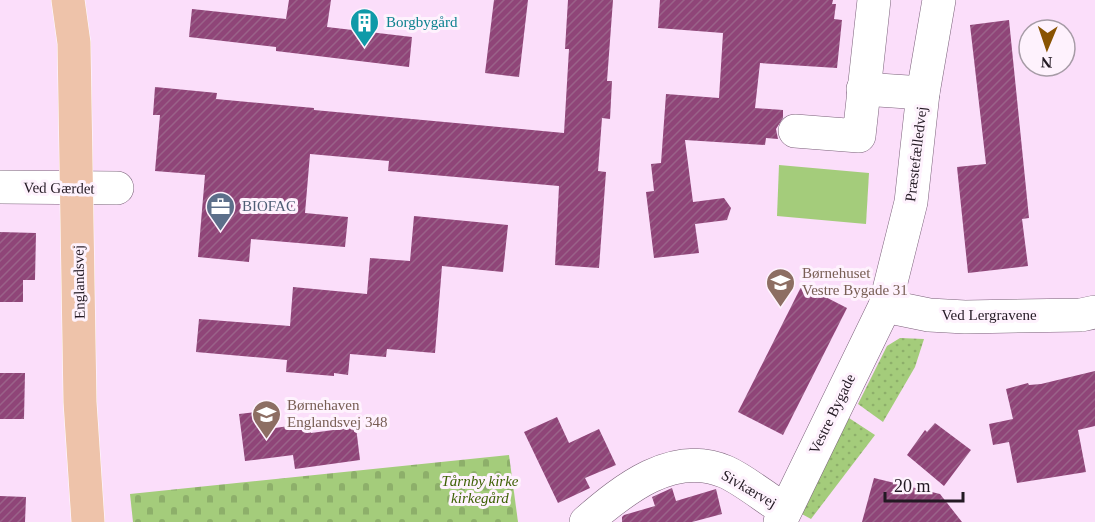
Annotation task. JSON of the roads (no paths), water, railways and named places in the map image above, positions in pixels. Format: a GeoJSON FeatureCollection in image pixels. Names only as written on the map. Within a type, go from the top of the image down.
{"type":"FeatureCollection","features":[{"type":"Feature","properties":{"kind":"main road","name":"Englandsvej"},"geometry":{"type":"LineString","coordinates":[[68,0],[75,43]]}},
{"type":"Feature","properties":{"kind":"main road","name":"Englandsvej"},"geometry":{"type":"LineString","coordinates":[[79,0],[75,43],[80,402],[88,522]]}},
{"type":"Feature","properties":{"kind":"street"},"geometry":{"type":"LineString","coordinates":[[795,131],[859,136],[874,0]]}},
{"type":"Feature","properties":{"kind":"street","name":"Præstefælledvej"},"geometry":{"type":"LineString","coordinates":[[885,306],[911,202],[923,93],[939,0]]}},
{"type":"Feature","properties":{"kind":"street"},"geometry":{"type":"LineString","coordinates":[[863,89],[923,93]]}},
{"type":"Feature","properties":{"kind":"street","name":"Ved Gærdet"},"geometry":{"type":"LineString","coordinates":[[0,187],[117,188]]}},
{"type":"Feature","properties":{"kind":"street","name":"Ved Lergravene"},"geometry":{"type":"LineString","coordinates":[[885,306],[929,315],[965,317],[1081,315],[1095,312]]}},
{"type":"Feature","properties":{"kind":"street","name":"Vestre Bygade"},"geometry":{"type":"LineString","coordinates":[[782,516],[885,306]]}},
{"type":"Feature","properties":{"kind":"street","name":"Sivkærvej"},"geometry":{"type":"LineString","coordinates":[[586,522],[618,495],[646,478],[673,468],[700,466],[726,472],[782,516]]}},
{"type":"Feature","properties":{"kind":"place","name":"Borgbygård"},"geometry":{"type":"Point","coordinates":[365,48]}},
{"type":"Feature","properties":{"kind":"place","name":"BIOFAC"},"geometry":{"type":"Point","coordinates":[221,232]}},
{"type":"Feature","properties":{"kind":"place","name":"Børnehuset Vestre Bygade 31"},"geometry":{"type":"Point","coordinates":[781,308]}},
{"type":"Feature","properties":{"kind":"place","name":"Børnehaven Englandsvej 348"},"geometry":{"type":"Point","coordinates":[266,440]}},
{"type":"Feature","properties":{"kind":"park label","name":"Tårnby kirke kirkegård"},"geometry":{"type":"Point","coordinates":[480,490]}}]}
